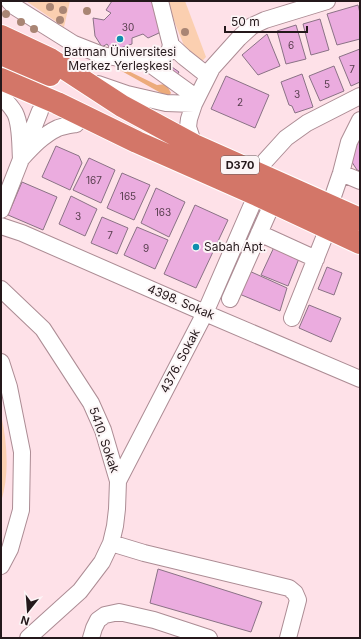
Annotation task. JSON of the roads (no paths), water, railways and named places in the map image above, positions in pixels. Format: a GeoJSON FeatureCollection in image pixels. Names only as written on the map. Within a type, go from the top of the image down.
{"type":"FeatureCollection","features":[{"type":"Feature","properties":{"kind":"highway"},"geometry":{"type":"LineString","coordinates":[[1,36],[50,59],[122,106]]}},
{"type":"Feature","properties":{"kind":"highway","name":"D370"},"geometry":{"type":"LineString","coordinates":[[1,54],[122,106],[194,145],[360,219]]}},
{"type":"Feature","properties":{"kind":"highway","name":"D370"},"geometry":{"type":"LineString","coordinates":[[1,79],[57,103],[137,142],[360,243]]}},
{"type":"Feature","properties":{"kind":"highway"},"geometry":{"type":"LineString","coordinates":[[1,94],[53,117],[137,142]]}},
{"type":"Feature","properties":{"kind":"street"},"geometry":{"type":"LineString","coordinates":[[9,1],[74,44],[102,55],[124,60],[147,62],[160,60],[169,52],[171,45],[160,1]]}},
{"type":"Feature","properties":{"kind":"street"},"geometry":{"type":"LineString","coordinates":[[194,145],[188,127],[189,119],[196,101],[212,68],[239,38],[252,26],[265,20],[327,1]]}},
{"type":"Feature","properties":{"kind":"street"},"geometry":{"type":"LineString","coordinates":[[171,45],[208,76]]}},
{"type":"Feature","properties":{"kind":"street"},"geometry":{"type":"LineString","coordinates":[[147,62],[196,101]]}},
{"type":"Feature","properties":{"kind":"street"},"geometry":{"type":"LineString","coordinates":[[78,77],[127,94],[166,103],[196,101]]}},
{"type":"Feature","properties":{"kind":"street"},"geometry":{"type":"LineString","coordinates":[[1,94],[15,114],[19,128],[21,159]]}},
{"type":"Feature","properties":{"kind":"street"},"geometry":{"type":"LineString","coordinates":[[255,172],[286,138],[307,123],[360,96]]}},
{"type":"Feature","properties":{"kind":"street"},"geometry":{"type":"LineString","coordinates":[[1,210],[40,111]]}},
{"type":"Feature","properties":{"kind":"street"},"geometry":{"type":"LineString","coordinates":[[330,205],[341,173],[349,142],[360,120]]}},
{"type":"Feature","properties":{"kind":"street"},"geometry":{"type":"LineString","coordinates":[[21,159],[32,146],[45,136],[58,128],[76,124]]}},
{"type":"Feature","properties":{"kind":"street"},"geometry":{"type":"LineString","coordinates":[[341,173],[360,181]]}},
{"type":"Feature","properties":{"kind":"street"},"geometry":{"type":"LineString","coordinates":[[230,299],[259,233],[265,199]]}},
{"type":"Feature","properties":{"kind":"street","name":"4376. Sokak"},"geometry":{"type":"LineString","coordinates":[[118,481],[205,313],[251,207],[265,199]]}},
{"type":"Feature","properties":{"kind":"street","name":"4398. Sokak"},"geometry":{"type":"LineString","coordinates":[[1,226],[360,378]]}},
{"type":"Feature","properties":{"kind":"street"},"geometry":{"type":"LineString","coordinates":[[292,318],[328,228]]}},
{"type":"Feature","properties":{"kind":"street"},"geometry":{"type":"LineString","coordinates":[[259,233],[316,259]]}},
{"type":"Feature","properties":{"kind":"street","name":"5410. Sokak"},"geometry":{"type":"LineString","coordinates":[[1,289],[43,329],[91,403],[103,430],[118,481],[116,520],[111,544],[102,562],[80,591],[28,638]]}},
{"type":"Feature","properties":{"kind":"street"},"geometry":{"type":"LineString","coordinates":[[1,362],[9,387],[22,452],[21,510],[10,550],[1,566]]}},
{"type":"Feature","properties":{"kind":"street"},"geometry":{"type":"LineString","coordinates":[[111,544],[289,588],[295,593],[298,600],[288,638]]}},
{"type":"Feature","properties":{"kind":"street"},"geometry":{"type":"LineString","coordinates":[[91,638],[98,620],[105,615],[119,612],[154,620],[205,638]]}},
{"type":"Feature","properties":{"kind":"place","name":"Batman Üniversitesi Merkez Yerleşkesi"},"geometry":{"type":"Point","coordinates":[120,39]}},
{"type":"Feature","properties":{"kind":"place","name":"Sabah Apt."},"geometry":{"type":"Point","coordinates":[196,247]}}]}
